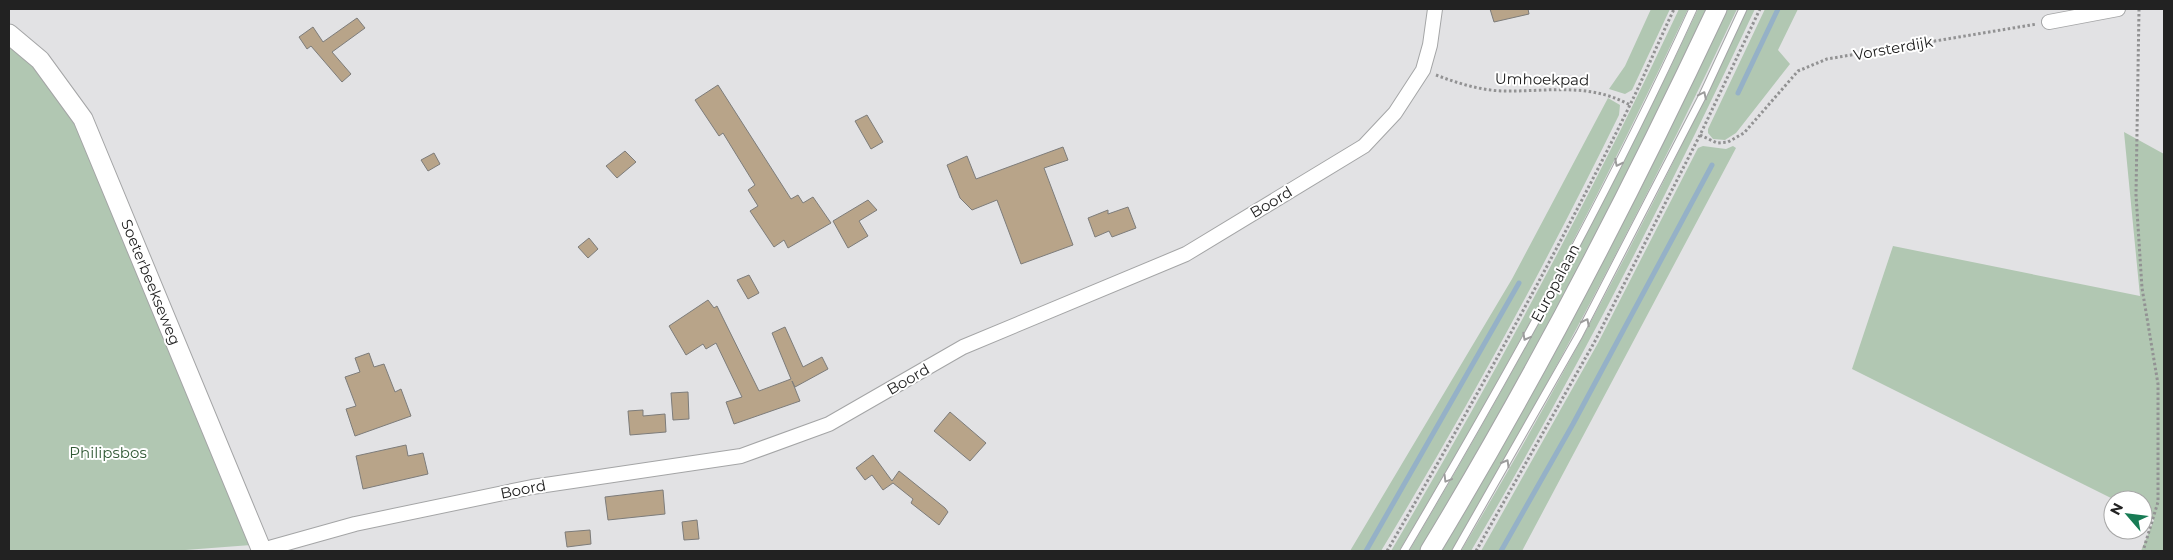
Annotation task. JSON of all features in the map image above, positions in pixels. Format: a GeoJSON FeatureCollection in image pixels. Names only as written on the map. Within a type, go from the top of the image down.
{"type":"FeatureCollection","features":[{"type":"Feature","properties":{"kind":"main road","name":"Europalaan"},"geometry":{"type":"LineString","coordinates":[[1430,551],[1493,445],[1594,260],[1717,9]]}},
{"type":"Feature","properties":{"kind":"main road","name":"Soeterbeekseweg"},"geometry":{"type":"LineString","coordinates":[[9,34],[40,60],[83,119],[262,551]]}},
{"type":"Feature","properties":{"kind":"street","name":"Boord"},"geometry":{"type":"LineString","coordinates":[[262,551],[355,524],[532,487],[741,456],[829,424],[963,347],[1186,254],[1364,146],[1395,113],[1423,70],[1430,45],[1435,9]]}},
{"type":"Feature","properties":{"kind":"street"},"geometry":{"type":"LineString","coordinates":[[2049,22],[2118,9]]}},
{"type":"Feature","properties":{"kind":"lane","name":"Europalaan"},"geometry":{"type":"LineString","coordinates":[[1404,551],[1474,432],[1538,316],[1640,119],[1693,9]]}},
{"type":"Feature","properties":{"kind":"lane"},"geometry":{"type":"LineString","coordinates":[[1456,551],[1579,335],[1703,94],[1743,9]]}},
{"type":"Feature","properties":{"kind":"path","name":"Europalaan"},"geometry":{"type":"LineString","coordinates":[[1387,551],[1460,426],[1520,317],[1630,104],[1674,9]]}},
{"type":"Feature","properties":{"kind":"path"},"geometry":{"type":"LineString","coordinates":[[1476,551],[1595,340],[1700,135],[1760,9]]}},
{"type":"Feature","properties":{"kind":"path"},"geometry":{"type":"LineString","coordinates":[[2139,9],[2136,195],[2142,288],[2158,384],[2158,502],[2143,551]]}},
{"type":"Feature","properties":{"kind":"path","name":"Vorsterdijk"},"geometry":{"type":"LineString","coordinates":[[1700,135],[1717,143],[1728,142],[1744,133],[1798,71],[1827,59],[2049,22]]}},
{"type":"Feature","properties":{"kind":"path","name":"Umhoekpad"},"geometry":{"type":"LineString","coordinates":[[1423,70],[1463,85],[1500,91],[1591,90],[1616,97],[1630,104]]}},
{"type":"Feature","properties":{"kind":"green space"},"geometry":{"type":"Polygon","coordinates":[[[1651,9],[1670,9],[1632,90],[1625,94],[1609,89],[1625,66],[1651,9]]]}},
{"type":"Feature","properties":{"kind":"green space"},"geometry":{"type":"Polygon","coordinates":[[[1679,9],[1688,9],[1621,147],[1551,284],[1477,418],[1399,551],[1391,551],[1468,418],[1541,284],[1612,147],[1679,9]]]}},
{"type":"Feature","properties":{"kind":"green space"},"geometry":{"type":"Polygon","coordinates":[[[1698,9],[1709,9],[1642,147],[1571,283],[1497,418],[1420,551],[1409,551],[1486,418],[1560,284],[1631,147],[1698,9]]]}},
{"type":"Feature","properties":{"kind":"green space"},"geometry":{"type":"Polygon","coordinates":[[[1726,9],[1737,9],[1636,215],[1528,418],[1452,551],[1441,551],[1502,447],[1643,184],[1726,9]]]}},
{"type":"Feature","properties":{"kind":"green space"},"geometry":{"type":"Polygon","coordinates":[[[1747,9],[1755,9],[1689,147],[1584,351],[1471,551],[1461,551],[1538,418],[1611,283],[1681,147],[1747,9]]]}},
{"type":"Feature","properties":{"kind":"green space"},"geometry":{"type":"Polygon","coordinates":[[[1765,9],[1798,9],[1778,50],[1790,64],[1736,133],[1725,140],[1713,139],[1708,133],[1708,129],[1765,9]]]}},
{"type":"Feature","properties":{"kind":"green space","name":"Philipsbos"},"geometry":{"type":"Polygon","coordinates":[[[9,34],[83,119],[251,545],[172,551],[10,551],[9,34]]]}},
{"type":"Feature","properties":{"kind":"green space"},"geometry":{"type":"Polygon","coordinates":[[[1608,98],[1620,105],[1619,115],[1563,226],[1475,390],[1381,551],[1350,551],[1512,279],[1608,98]]]}},
{"type":"Feature","properties":{"kind":"green space"},"geometry":{"type":"Polygon","coordinates":[[[2124,132],[2164,154],[2164,551],[2141,551],[2146,540],[2153,540],[2153,490],[2103,490],[2103,494],[1852,369],[1893,246],[2140,296],[2124,132]]]}},
{"type":"Feature","properties":{"kind":"green space"},"geometry":{"type":"Polygon","coordinates":[[[1703,146],[1726,149],[1733,146],[1736,148],[1522,551],[1481,551],[1598,343],[1698,148],[1703,146]]]}},
{"type":"Feature","properties":{"kind":"building"},"geometry":{"type":"Polygon","coordinates":[[[1490,9],[1528,9],[1529,14],[1494,22],[1490,9]]]}},
{"type":"Feature","properties":{"kind":"building"},"geometry":{"type":"Polygon","coordinates":[[[357,18],[365,28],[332,52],[351,74],[342,82],[311,46],[307,49],[299,37],[313,27],[323,42],[357,18]]]}},
{"type":"Feature","properties":{"kind":"building"},"geometry":{"type":"Polygon","coordinates":[[[718,85],[791,199],[798,195],[803,203],[813,197],[831,223],[788,248],[784,240],[774,247],[750,211],[758,206],[748,190],[755,185],[723,133],[719,136],[695,100],[718,85]]]}},
{"type":"Feature","properties":{"kind":"building"},"geometry":{"type":"Polygon","coordinates":[[[867,115],[883,142],[871,149],[855,121],[867,115]]]}},
{"type":"Feature","properties":{"kind":"building"},"geometry":{"type":"Polygon","coordinates":[[[1063,147],[1068,160],[1044,168],[1073,245],[1021,264],[997,200],[972,210],[960,198],[947,165],[967,156],[976,179],[1063,147]]]}},
{"type":"Feature","properties":{"kind":"building"},"geometry":{"type":"Polygon","coordinates":[[[625,151],[636,162],[617,178],[606,166],[625,151]]]}},
{"type":"Feature","properties":{"kind":"building"},"geometry":{"type":"Polygon","coordinates":[[[434,153],[440,164],[428,171],[421,160],[434,153]]]}},
{"type":"Feature","properties":{"kind":"building"},"geometry":{"type":"Polygon","coordinates":[[[868,200],[877,210],[859,221],[868,236],[848,248],[833,221],[868,200]]]}},
{"type":"Feature","properties":{"kind":"building"},"geometry":{"type":"Polygon","coordinates":[[[1128,207],[1136,228],[1112,237],[1109,231],[1095,237],[1088,218],[1108,210],[1108,214],[1128,207]]]}},
{"type":"Feature","properties":{"kind":"building"},"geometry":{"type":"Polygon","coordinates":[[[589,238],[598,249],[588,258],[578,247],[589,238]]]}},
{"type":"Feature","properties":{"kind":"building"},"geometry":{"type":"Polygon","coordinates":[[[749,275],[759,293],[748,299],[737,280],[749,275]]]}},
{"type":"Feature","properties":{"kind":"building"},"geometry":{"type":"Polygon","coordinates":[[[708,300],[714,308],[717,306],[759,391],[791,379],[772,333],[785,327],[803,367],[822,357],[828,369],[795,387],[792,381],[800,401],[734,424],[726,402],[742,397],[716,343],[706,349],[703,344],[686,355],[669,326],[708,300]]]}},
{"type":"Feature","properties":{"kind":"building"},"geometry":{"type":"Polygon","coordinates":[[[369,353],[374,367],[384,364],[395,392],[401,389],[411,416],[355,436],[346,409],[356,406],[345,377],[360,372],[355,358],[369,353]]]}},
{"type":"Feature","properties":{"kind":"building"},"geometry":{"type":"Polygon","coordinates":[[[688,392],[689,419],[673,420],[671,393],[688,392]]]}},
{"type":"Feature","properties":{"kind":"building"},"geometry":{"type":"Polygon","coordinates":[[[643,410],[643,416],[665,414],[666,432],[630,435],[628,411],[643,410]]]}},
{"type":"Feature","properties":{"kind":"building"},"geometry":{"type":"Polygon","coordinates":[[[950,412],[986,443],[970,461],[934,431],[950,412]]]}},
{"type":"Feature","properties":{"kind":"building"},"geometry":{"type":"Polygon","coordinates":[[[406,445],[408,456],[423,453],[428,474],[363,489],[356,456],[406,445]]]}},
{"type":"Feature","properties":{"kind":"building"},"geometry":{"type":"Polygon","coordinates":[[[873,455],[892,481],[899,471],[945,508],[948,512],[939,525],[911,503],[913,499],[893,483],[883,490],[872,475],[865,480],[856,468],[873,455]]]}},
{"type":"Feature","properties":{"kind":"building"},"geometry":{"type":"Polygon","coordinates":[[[663,490],[665,514],[608,520],[605,497],[663,490]]]}},
{"type":"Feature","properties":{"kind":"building"},"geometry":{"type":"Polygon","coordinates":[[[697,520],[699,539],[684,540],[682,522],[697,520]]]}},
{"type":"Feature","properties":{"kind":"building"},"geometry":{"type":"Polygon","coordinates":[[[590,530],[591,544],[567,547],[565,532],[590,530]]]}},
{"type":"Feature","properties":{"kind":"waterway"},"geometry":{"type":"LineString","coordinates":[[1738,93],[1778,9]]}},
{"type":"Feature","properties":{"kind":"waterway"},"geometry":{"type":"LineString","coordinates":[[1501,551],[1573,424],[1712,165]]}},
{"type":"Feature","properties":{"kind":"waterway"},"geometry":{"type":"LineString","coordinates":[[1366,551],[1519,283]]}}]}
